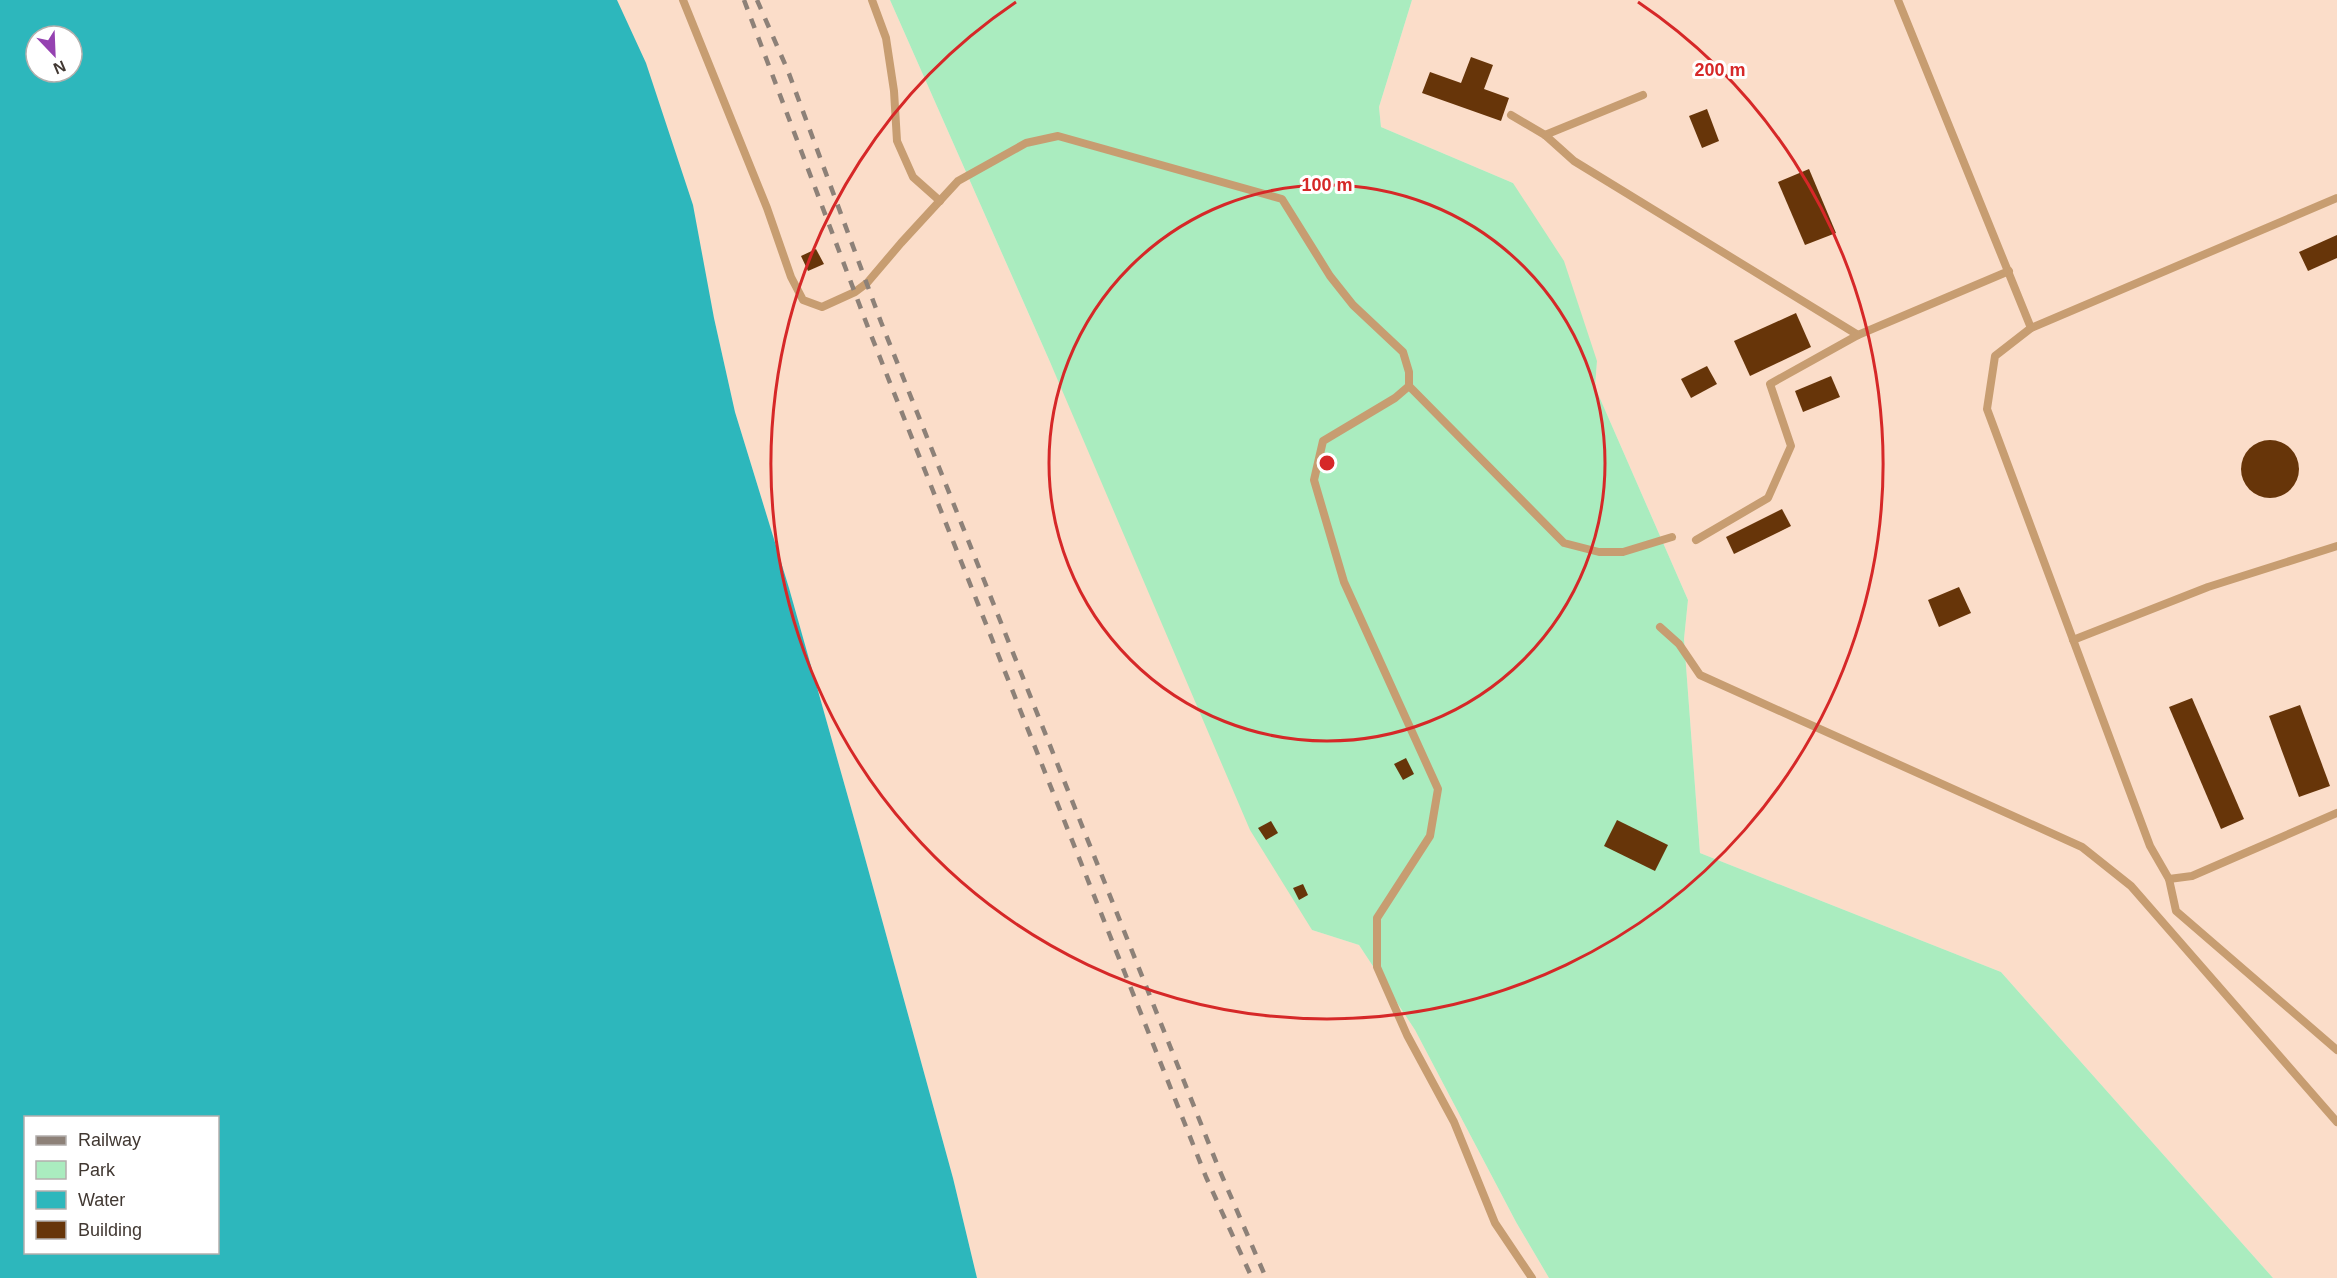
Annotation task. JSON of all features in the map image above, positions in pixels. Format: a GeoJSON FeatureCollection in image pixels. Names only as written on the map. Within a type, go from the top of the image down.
{"type":"FeatureCollection","features":[{"type":"Feature","properties":{"kind":"lane"},"geometry":{"type":"LineString","coordinates":[[683,0],[767,208],[791,277],[803,300],[822,307],[855,292],[867,283],[958,181],[1026,143],[1058,136],[1282,199],[1330,276],[1353,305],[1403,352],[1409,372],[1409,386],[1564,543],[1599,552],[1623,552],[1672,537]]}},
{"type":"Feature","properties":{"kind":"lane"},"geometry":{"type":"LineString","coordinates":[[872,0],[886,38],[894,91],[897,141],[914,177],[940,201]]}},
{"type":"Feature","properties":{"kind":"lane"},"geometry":{"type":"LineString","coordinates":[[1898,0],[2031,328]]}},
{"type":"Feature","properties":{"kind":"lane"},"geometry":{"type":"LineString","coordinates":[[1545,135],[1643,96]]}},
{"type":"Feature","properties":{"kind":"lane"},"geometry":{"type":"LineString","coordinates":[[1511,115],[1545,135],[1574,161],[1858,334]]}},
{"type":"Feature","properties":{"kind":"lane"},"geometry":{"type":"LineString","coordinates":[[2337,198],[2031,328],[1995,356],[1987,409],[2150,846],[2169,879],[2176,911],[2337,1050]]}},
{"type":"Feature","properties":{"kind":"lane"},"geometry":{"type":"LineString","coordinates":[[1696,540],[1768,498],[1791,446],[1770,384],[1858,334],[2009,271]]}},
{"type":"Feature","properties":{"kind":"lane"},"geometry":{"type":"LineString","coordinates":[[1409,386],[1395,398],[1323,441],[1314,480],[1344,582],[1438,789],[1430,836],[1377,918],[1377,966],[1407,1035],[1454,1122],[1495,1223],[1532,1278]]}},
{"type":"Feature","properties":{"kind":"lane"},"geometry":{"type":"LineString","coordinates":[[2073,640],[2208,587],[2337,546]]}},
{"type":"Feature","properties":{"kind":"lane"},"geometry":{"type":"LineString","coordinates":[[1660,627],[1679,644],[1700,675],[2082,847],[2131,886],[2337,1122]]}},
{"type":"Feature","properties":{"kind":"lane"},"geometry":{"type":"LineString","coordinates":[[2169,879],[2192,876],[2337,813]]}},
{"type":"Feature","properties":{"kind":"shaded area"},"geometry":{"type":"Polygon","coordinates":[[[617,0],[890,0],[1050,362],[1312,930],[1359,945],[1415,1030],[1516,1222],[1549,1278],[977,1278],[953,1178],[859,836],[789,588],[735,412],[714,318],[617,0]]]}},
{"type":"Feature","properties":{"kind":"shaded area"},"geometry":{"type":"Polygon","coordinates":[[[1412,0],[2337,0],[2337,1278],[2273,1278],[2001,972],[1700,853],[1684,639],[1688,600],[1595,387],[1597,361],[1513,183],[1381,127],[1379,107],[1412,0]]]}},
{"type":"Feature","properties":{"kind":"green space"},"geometry":{"type":"Polygon","coordinates":[[[890,0],[1412,0],[1379,107],[1381,127],[1513,183],[1564,261],[1597,361],[1595,387],[1688,600],[1684,639],[1700,853],[2001,972],[2273,1278],[1549,1278],[1516,1222],[1415,1030],[1359,945],[1312,930],[1250,830],[1050,362],[890,0]]]}},
{"type":"Feature","properties":{"kind":"water"},"geometry":{"type":"Polygon","coordinates":[[[0,0],[617,0],[646,63],[693,205],[714,318],[735,412],[789,588],[953,1178],[977,1278],[0,1278],[0,0]]]}},
{"type":"Feature","properties":{"kind":"building"},"geometry":{"type":"Polygon","coordinates":[[[1471,57],[1493,65],[1484,89],[1509,98],[1501,121],[1422,93],[1430,72],[1461,83],[1471,57]]]}},
{"type":"Feature","properties":{"kind":"building"},"geometry":{"type":"Polygon","coordinates":[[[1707,109],[1719,141],[1702,148],[1689,116],[1707,109]]]}},
{"type":"Feature","properties":{"kind":"building"},"geometry":{"type":"Polygon","coordinates":[[[1809,169],[1836,233],[1805,245],[1778,182],[1809,169]]]}},
{"type":"Feature","properties":{"kind":"building"},"geometry":{"type":"Polygon","coordinates":[[[2337,235],[2337,258],[2308,271],[2299,252],[2337,235]]]}},
{"type":"Feature","properties":{"kind":"building"},"geometry":{"type":"Polygon","coordinates":[[[816,249],[824,264],[808,271],[801,256],[816,249]]]}},
{"type":"Feature","properties":{"kind":"building"},"geometry":{"type":"Polygon","coordinates":[[[1796,313],[1811,347],[1750,376],[1734,341],[1796,313]]]}},
{"type":"Feature","properties":{"kind":"building"},"geometry":{"type":"Polygon","coordinates":[[[1707,366],[1717,384],[1691,398],[1681,379],[1707,366]]]}},
{"type":"Feature","properties":{"kind":"building"},"geometry":{"type":"Polygon","coordinates":[[[1831,376],[1840,397],[1803,412],[1795,391],[1831,376]]]}},
{"type":"Feature","properties":{"kind":"building"},"geometry":{"type":"Polygon","coordinates":[[[2264,440],[2276,440],[2291,448],[2299,463],[2299,475],[2291,490],[2276,498],[2264,498],[2249,490],[2241,475],[2241,463],[2249,448],[2264,440]]]}},
{"type":"Feature","properties":{"kind":"building"},"geometry":{"type":"Polygon","coordinates":[[[1782,509],[1791,526],[1734,554],[1726,537],[1782,509]]]}},
{"type":"Feature","properties":{"kind":"building"},"geometry":{"type":"Polygon","coordinates":[[[1959,587],[1971,613],[1939,627],[1928,600],[1959,587]]]}},
{"type":"Feature","properties":{"kind":"building"},"geometry":{"type":"Polygon","coordinates":[[[2192,698],[2244,819],[2221,829],[2169,707],[2192,698]]]}},
{"type":"Feature","properties":{"kind":"building"},"geometry":{"type":"Polygon","coordinates":[[[2300,705],[2330,786],[2299,797],[2269,716],[2300,705]]]}},
{"type":"Feature","properties":{"kind":"building"},"geometry":{"type":"Polygon","coordinates":[[[1406,758],[1414,774],[1403,780],[1394,764],[1406,758]]]}},
{"type":"Feature","properties":{"kind":"building"},"geometry":{"type":"Polygon","coordinates":[[[1617,820],[1668,845],[1655,871],[1604,846],[1617,820]]]}},
{"type":"Feature","properties":{"kind":"building"},"geometry":{"type":"Polygon","coordinates":[[[1271,821],[1278,833],[1266,840],[1258,828],[1271,821]]]}},
{"type":"Feature","properties":{"kind":"building"},"geometry":{"type":"Polygon","coordinates":[[[1303,884],[1308,895],[1299,900],[1293,888],[1303,884]]]}},
{"type":"Feature","properties":{"kind":"railway"},"geometry":{"type":"LineString","coordinates":[[744,0],[869,330],[1206,1177],[1252,1278]]}},
{"type":"Feature","properties":{"kind":"railway"},"geometry":{"type":"LineString","coordinates":[[757,0],[788,71],[881,322],[1219,1169],[1266,1278]]}}]}
